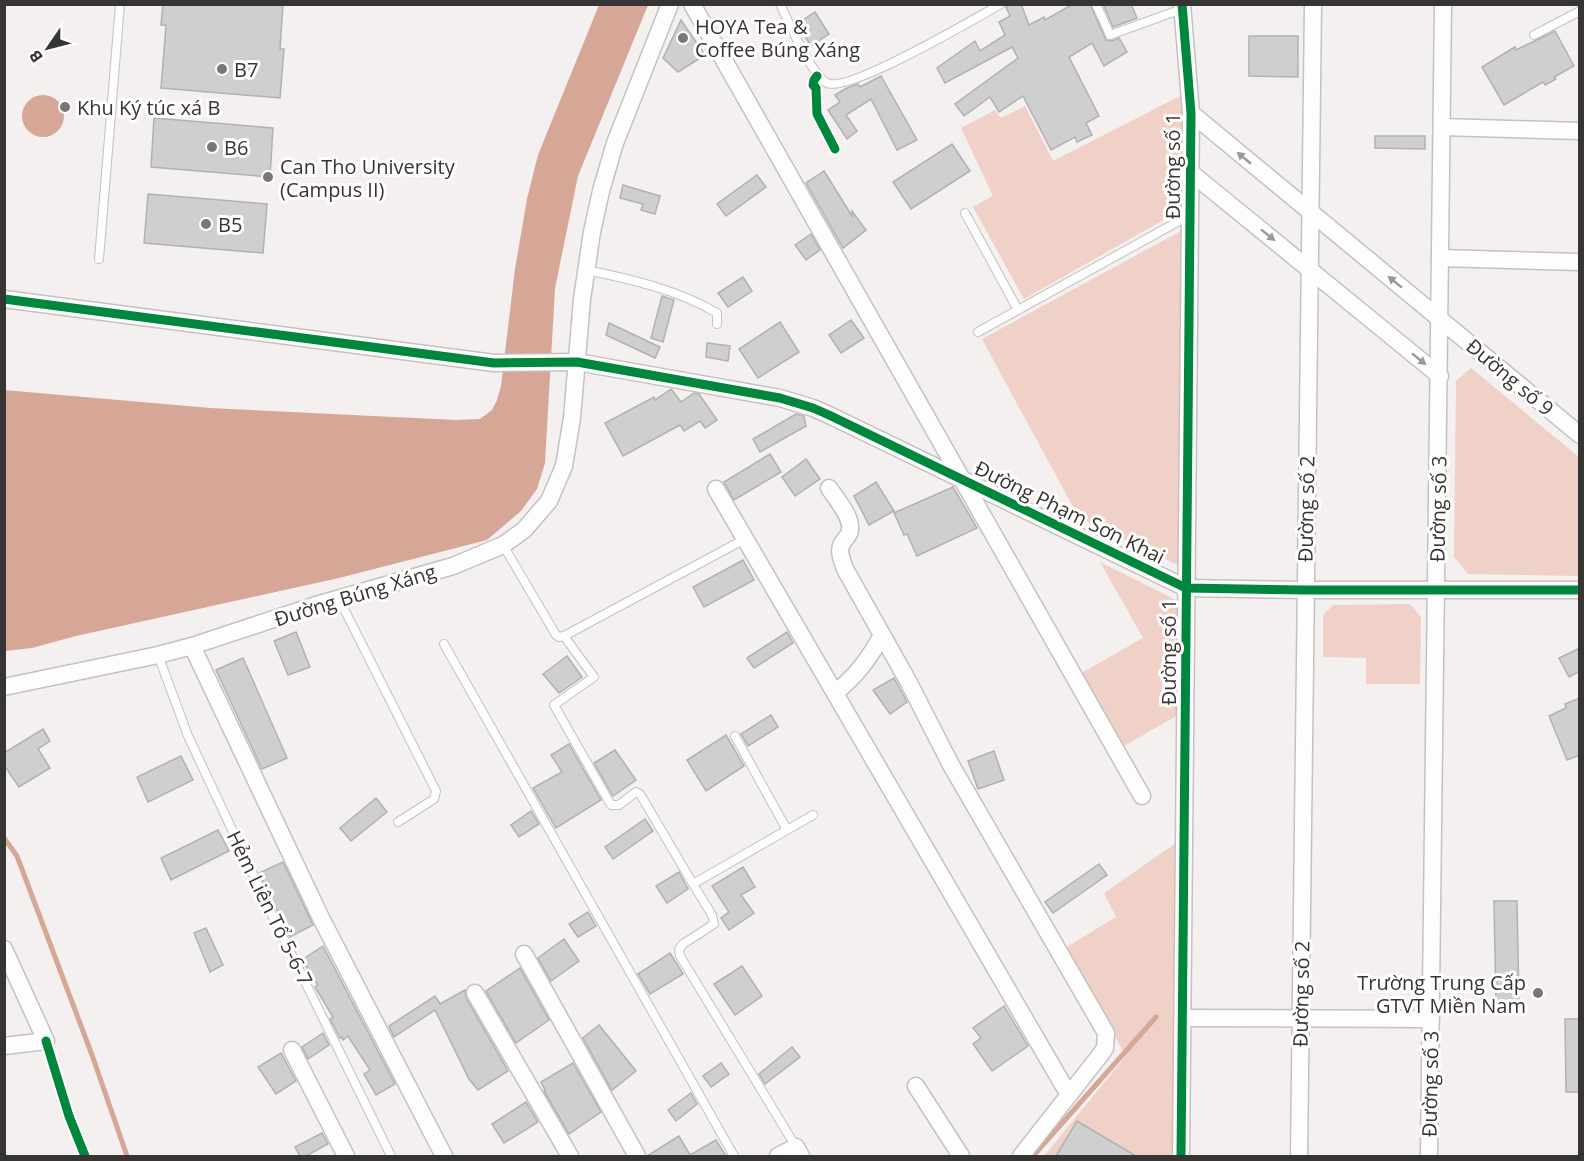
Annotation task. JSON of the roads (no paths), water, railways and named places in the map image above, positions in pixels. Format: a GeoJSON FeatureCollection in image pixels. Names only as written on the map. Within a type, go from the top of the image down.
{"type":"FeatureCollection","features":[{"type":"Feature","properties":{"kind":"street","name":"Đường Búng Xáng"},"geometry":{"type":"LineString","coordinates":[[4,687],[192,646],[339,599],[453,566],[503,545],[524,530],[549,501],[564,466],[570,362],[601,191],[615,143],[670,4]]}},
{"type":"Feature","properties":{"kind":"street"},"geometry":{"type":"LineString","coordinates":[[692,4],[1142,796]]}},
{"type":"Feature","properties":{"kind":"street","name":"Đường số 2"},"geometry":{"type":"LineString","coordinates":[[1299,1156],[1313,4]]}},
{"type":"Feature","properties":{"kind":"street","name":"Đường số 3"},"geometry":{"type":"LineString","coordinates":[[1429,1156],[1443,4]]}},
{"type":"Feature","properties":{"kind":"street","name":"Đường số 1"},"geometry":{"type":"LineString","coordinates":[[1181,1156],[1191,114],[1182,7]]}},
{"type":"Feature","properties":{"kind":"street","name":"Đường số 9"},"geometry":{"type":"LineString","coordinates":[[1191,114],[1580,435]]}},
{"type":"Feature","properties":{"kind":"street"},"geometry":{"type":"LineString","coordinates":[[1442,128],[1580,130]]}},
{"type":"Feature","properties":{"kind":"street"},"geometry":{"type":"LineString","coordinates":[[1190,171],[1440,376]]}},
{"type":"Feature","properties":{"kind":"street"},"geometry":{"type":"LineString","coordinates":[[1441,258],[1580,262]]}},
{"type":"Feature","properties":{"kind":"street","name":"Đường Phạm Sơn Khai"},"geometry":{"type":"LineString","coordinates":[[4,299],[495,363],[570,362],[794,401],[828,415],[1186,588],[1580,590]]}},
{"type":"Feature","properties":{"kind":"street"},"geometry":{"type":"LineString","coordinates":[[829,488],[848,518],[851,527],[840,550],[845,569],[951,765],[1106,1033],[1105,1048],[1021,1156]]}},
{"type":"Feature","properties":{"kind":"street"},"geometry":{"type":"LineString","coordinates":[[716,489],[1069,1095]]}},
{"type":"Feature","properties":{"kind":"street"},"geometry":{"type":"LineString","coordinates":[[835,693],[864,666],[882,634]]}},
{"type":"Feature","properties":{"kind":"street"},"geometry":{"type":"LineString","coordinates":[[192,646],[321,918],[444,1156]]}},
{"type":"Feature","properties":{"kind":"street"},"geometry":{"type":"LineString","coordinates":[[4,949],[46,1041],[4,1046]]}},
{"type":"Feature","properties":{"kind":"street"},"geometry":{"type":"LineString","coordinates":[[524,954],[637,1156]]}},
{"type":"Feature","properties":{"kind":"street"},"geometry":{"type":"LineString","coordinates":[[475,993],[570,1156]]}},
{"type":"Feature","properties":{"kind":"street"},"geometry":{"type":"LineString","coordinates":[[1183,1018],[1431,1019]]}},
{"type":"Feature","properties":{"kind":"street"},"geometry":{"type":"LineString","coordinates":[[292,1050],[346,1156]]}},
{"type":"Feature","properties":{"kind":"street"},"geometry":{"type":"LineString","coordinates":[[916,1086],[961,1156]]}},
{"type":"Feature","properties":{"kind":"street"},"geometry":{"type":"LineString","coordinates":[[778,1156],[799,1152]]}},
{"type":"Feature","properties":{"kind":"lane"},"geometry":{"type":"LineString","coordinates":[[99,259],[120,4]]}},
{"type":"Feature","properties":{"kind":"lane"},"geometry":{"type":"LineString","coordinates":[[780,4],[817,76],[828,85],[840,85],[900,60],[1000,4]]}},
{"type":"Feature","properties":{"kind":"lane"},"geometry":{"type":"LineString","coordinates":[[1096,4],[1110,35],[1182,7]]}},
{"type":"Feature","properties":{"kind":"lane"},"geometry":{"type":"LineString","coordinates":[[1534,35],[1580,11]]}},
{"type":"Feature","properties":{"kind":"lane"},"geometry":{"type":"LineString","coordinates":[[965,213],[1018,310]]}},
{"type":"Feature","properties":{"kind":"lane"},"geometry":{"type":"LineString","coordinates":[[978,333],[1190,215]]}},
{"type":"Feature","properties":{"kind":"lane"},"geometry":{"type":"LineString","coordinates":[[586,270],[625,278],[698,302],[717,313],[717,324]]}},
{"type":"Feature","properties":{"kind":"lane"},"geometry":{"type":"LineString","coordinates":[[503,545],[555,634],[559,637],[745,539]]}},
{"type":"Feature","properties":{"kind":"lane"},"geometry":{"type":"LineString","coordinates":[[339,599],[436,791],[434,800],[398,822]]}},
{"type":"Feature","properties":{"kind":"lane"},"geometry":{"type":"LineString","coordinates":[[564,636],[594,676],[554,705],[611,805],[619,805],[636,792],[640,794],[714,920],[714,924],[683,944],[679,949],[680,956],[799,1152]]}},
{"type":"Feature","properties":{"kind":"lane"},"geometry":{"type":"LineString","coordinates":[[444,644],[734,1156]]}},
{"type":"Feature","properties":{"kind":"lane","name":"Hẻm Liên Tổ 5-6-7"},"geometry":{"type":"LineString","coordinates":[[158,655],[188,736],[274,919],[391,1156]]}},
{"type":"Feature","properties":{"kind":"lane"},"geometry":{"type":"LineString","coordinates":[[735,736],[787,830]]}},
{"type":"Feature","properties":{"kind":"lane"},"geometry":{"type":"LineString","coordinates":[[693,884],[813,815]]}},
{"type":"Feature","properties":{"kind":"waterway"},"geometry":{"type":"LineString","coordinates":[[4,838],[17,856],[92,1055],[127,1156]]}},
{"type":"Feature","properties":{"kind":"waterway"},"geometry":{"type":"LineString","coordinates":[[1033,1156],[1156,1017]]}},
{"type":"Feature","properties":{"kind":"place","name":"HOYA Tea & Coffee Búng Xáng"},"geometry":{"type":"Point","coordinates":[683,38]}},
{"type":"Feature","properties":{"kind":"place","name":"B7"},"geometry":{"type":"Point","coordinates":[222,69]}},
{"type":"Feature","properties":{"kind":"place","name":"Khu Ký túc xá B"},"geometry":{"type":"Point","coordinates":[65,107]}},
{"type":"Feature","properties":{"kind":"place","name":"B6"},"geometry":{"type":"Point","coordinates":[212,147]}},
{"type":"Feature","properties":{"kind":"place","name":"Can Tho University (Campus II)"},"geometry":{"type":"Point","coordinates":[268,177]}},
{"type":"Feature","properties":{"kind":"place","name":"B5"},"geometry":{"type":"Point","coordinates":[206,224]}},
{"type":"Feature","properties":{"kind":"place","name":"Trường Trung Cấp GTVT Miền Nam"},"geometry":{"type":"Point","coordinates":[1538,993]}}]}
